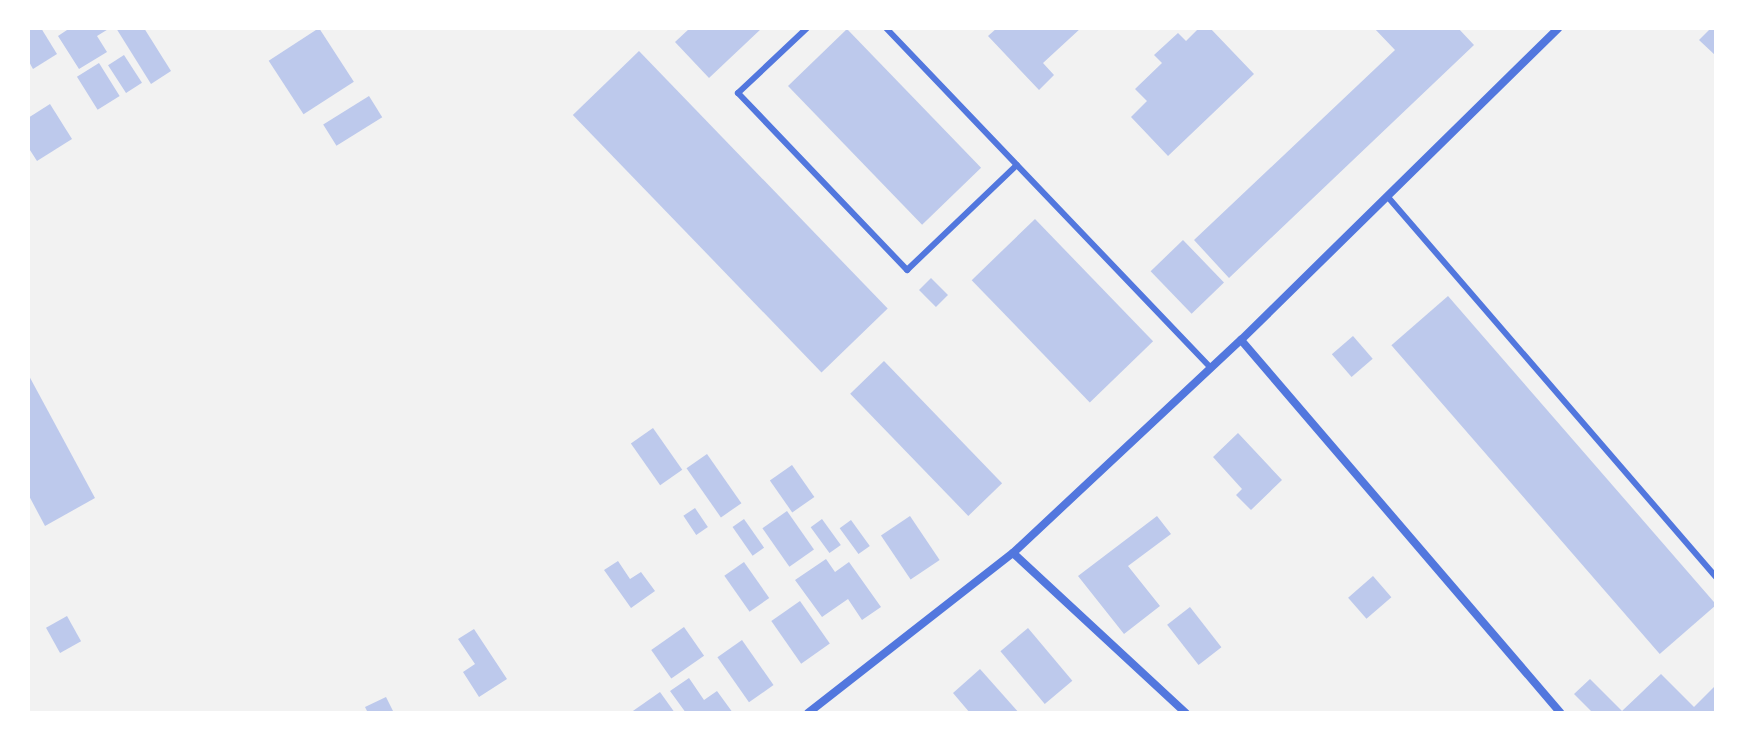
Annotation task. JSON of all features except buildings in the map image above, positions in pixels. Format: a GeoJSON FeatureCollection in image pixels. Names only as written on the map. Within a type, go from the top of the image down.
{"type":"FeatureCollection","features":[{"type":"Feature","properties":{"kind":"street"},"geometry":{"type":"LineString","coordinates":[[808,713],[1013,553],[1241,340],[1558,28]]}},
{"type":"Feature","properties":{"kind":"street"},"geometry":{"type":"LineString","coordinates":[[1241,340],[1561,713]]}},
{"type":"Feature","properties":{"kind":"street"},"geometry":{"type":"LineString","coordinates":[[1013,553],[1186,713]]}},
{"type":"Feature","properties":{"kind":"lane"},"geometry":{"type":"LineString","coordinates":[[807,28],[738,93],[907,270],[1017,165]]}},
{"type":"Feature","properties":{"kind":"lane"},"geometry":{"type":"LineString","coordinates":[[886,28],[1211,368]]}},
{"type":"Feature","properties":{"kind":"lane"},"geometry":{"type":"LineString","coordinates":[[1387,196],[1716,577]]}}]}
